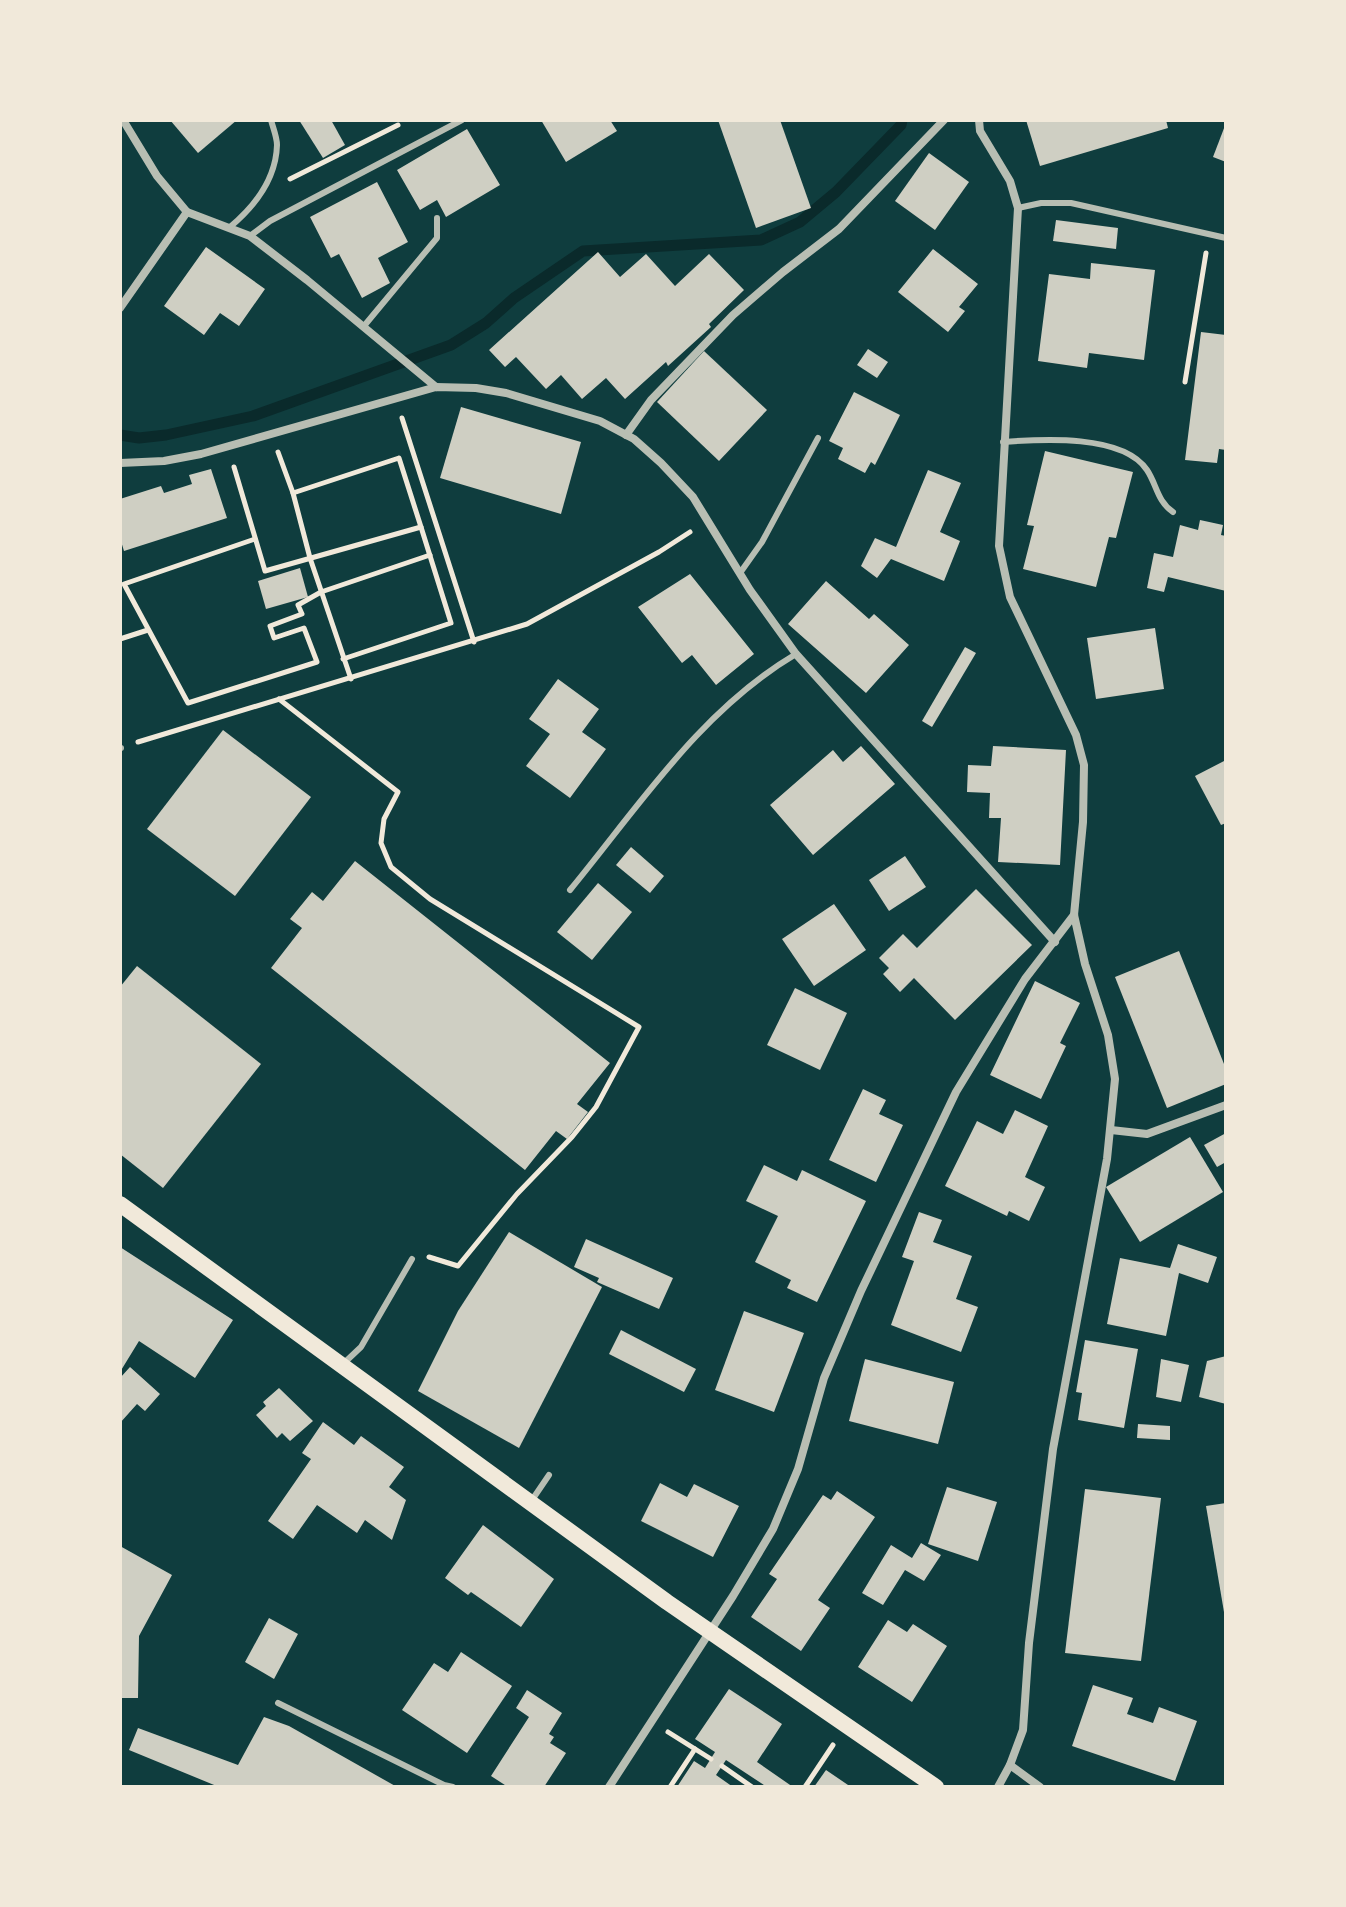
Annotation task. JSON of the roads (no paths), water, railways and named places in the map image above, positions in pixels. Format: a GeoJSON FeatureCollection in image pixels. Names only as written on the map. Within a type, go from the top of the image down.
{"type":"FeatureCollection","features":[{"type":"Feature","properties":{"kind":"main road"},"geometry":{"type":"LineString","coordinates":[[120,1204],[710,1632],[936,1787]]}},
{"type":"Feature","properties":{"kind":"street"},"geometry":{"type":"LineString","coordinates":[[123,120],[157,176],[187,212],[250,236],[436,387]]}},
{"type":"Feature","properties":{"kind":"street"},"geometry":{"type":"LineString","coordinates":[[626,435],[651,400],[733,315],[839,229],[944,120]]}},
{"type":"Feature","properties":{"kind":"street"},"geometry":{"type":"LineString","coordinates":[[979,120],[980,131],[1010,181],[1018,208],[999,546],[1010,597],[1076,735],[1084,765],[1083,822],[1074,915],[1085,964],[1108,1035],[1115,1079],[1111,1130],[1053,1449],[1029,1643],[1023,1730],[998,1787]]}},
{"type":"Feature","properties":{"kind":"street"},"geometry":{"type":"LineString","coordinates":[[120,308],[187,212]]}},
{"type":"Feature","properties":{"kind":"street"},"geometry":{"type":"LineString","coordinates":[[120,463],[164,461],[228,447],[436,387],[476,388],[506,393],[600,421],[626,435],[661,463],[693,497],[796,654],[1055,942]]}},
{"type":"Feature","properties":{"kind":"street"},"geometry":{"type":"LineString","coordinates":[[609,1787],[773,1529],[798,1469],[824,1378],[861,1291],[956,1092],[1025,979],[1074,915]]}},
{"type":"Feature","properties":{"kind":"street"},"geometry":{"type":"LineString","coordinates":[[1111,1130],[1147,1134],[1226,1105]]}},
{"type":"Feature","properties":{"kind":"street"},"geometry":{"type":"LineString","coordinates":[[1010,1765],[1040,1787]]}},
{"type":"Feature","properties":{"kind":"lane"},"geometry":{"type":"LineString","coordinates":[[230,227],[252,209],[263,189],[277,143],[271,120]]}},
{"type":"Feature","properties":{"kind":"lane"},"geometry":{"type":"LineString","coordinates":[[250,236],[270,221],[462,120]]}},
{"type":"Feature","properties":{"kind":"lane"},"geometry":{"type":"LineString","coordinates":[[1018,208],[1041,203],[1071,203],[1226,238]]}},
{"type":"Feature","properties":{"kind":"lane"},"geometry":{"type":"LineString","coordinates":[[364,326],[437,238],[437,218]]}},
{"type":"Feature","properties":{"kind":"lane"},"geometry":{"type":"LineString","coordinates":[[740,573],[762,542],[818,438]]}},
{"type":"Feature","properties":{"kind":"lane"},"geometry":{"type":"LineString","coordinates":[[1003,442],[1046,438],[1082,441],[1132,454],[1147,470],[1162,504],[1173,512]]}},
{"type":"Feature","properties":{"kind":"lane"},"geometry":{"type":"LineString","coordinates":[[570,890],[631,816],[663,770],[691,739],[769,670],[796,654]]}},
{"type":"Feature","properties":{"kind":"lane"},"geometry":{"type":"LineString","coordinates":[[341,1367],[361,1347],[412,1259]]}},
{"type":"Feature","properties":{"kind":"lane"},"geometry":{"type":"LineString","coordinates":[[530,1503],[549,1475]]}},
{"type":"Feature","properties":{"kind":"lane"},"geometry":{"type":"LineString","coordinates":[[278,1703],[453,1787]]}},
{"type":"Feature","properties":{"kind":"waterway"},"geometry":{"type":"LineString","coordinates":[[120,435],[139,438],[166,435],[253,416],[451,345],[583,251],[761,240],[800,222],[836,192],[901,125],[902,120]]}}]}
